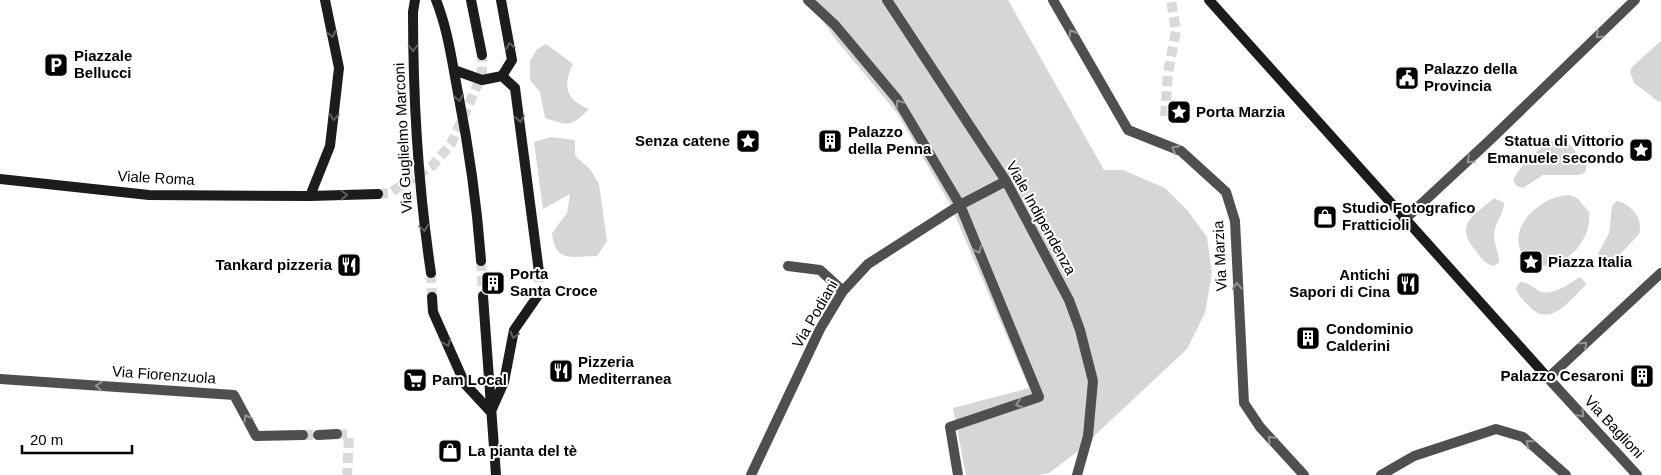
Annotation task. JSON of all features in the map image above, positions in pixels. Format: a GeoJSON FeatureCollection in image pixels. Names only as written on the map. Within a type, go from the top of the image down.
{"type":"FeatureCollection","features":[{"type":"Feature","properties":{"kind":"street"},"geometry":{"type":"LineString","coordinates":[[310,196],[330,146],[339,68],[325,0]]}},
{"type":"Feature","properties":{"kind":"street","name":"Via Guglielmo Marconi"},"geometry":{"type":"LineString","coordinates":[[415,0],[412,12],[414,108],[421,208],[431,273]]}},
{"type":"Feature","properties":{"kind":"street"},"geometry":{"type":"LineString","coordinates":[[436,0],[444,20],[477,202],[481,261]]}},
{"type":"Feature","properties":{"kind":"street"},"geometry":{"type":"LineString","coordinates":[[471,0],[482,55]]}},
{"type":"Feature","properties":{"kind":"street"},"geometry":{"type":"LineString","coordinates":[[454,70],[482,80],[502,76],[512,60],[501,0]]}},
{"type":"Feature","properties":{"kind":"street"},"geometry":{"type":"LineString","coordinates":[[808,0],[835,24],[897,99],[960,205],[1039,397],[950,426],[958,475]]}},
{"type":"Feature","properties":{"kind":"street","name":"Viale Indipendenza"},"geometry":{"type":"LineString","coordinates":[[887,0],[1006,181],[1069,300],[1080,330],[1093,381],[1088,436],[1077,475]]}},
{"type":"Feature","properties":{"kind":"street","name":"Via Marzia"},"geometry":{"type":"LineString","coordinates":[[1053,0],[1128,130],[1181,151],[1226,192],[1236,221],[1244,403],[1260,427],[1304,475]]}},
{"type":"Feature","properties":{"kind":"street"},"geometry":{"type":"LineString","coordinates":[[1209,0],[1404,220],[1470,289],[1548,378],[1661,273]]}},
{"type":"Feature","properties":{"kind":"street"},"geometry":{"type":"LineString","coordinates":[[1404,220],[1635,0]]}},
{"type":"Feature","properties":{"kind":"street"},"geometry":{"type":"LineString","coordinates":[[502,76],[515,88],[539,272]]}},
{"type":"Feature","properties":{"kind":"street","name":"Viale Roma"},"geometry":{"type":"LineString","coordinates":[[0,179],[149,195],[310,196],[378,194]]}},
{"type":"Feature","properties":{"kind":"street","name":"Via Podiani"},"geometry":{"type":"LineString","coordinates":[[751,475],[820,329],[843,291],[868,264],[960,205],[1006,181]]}},
{"type":"Feature","properties":{"kind":"street"},"geometry":{"type":"LineString","coordinates":[[788,266],[820,270],[843,291]]}},
{"type":"Feature","properties":{"kind":"street"},"geometry":{"type":"LineString","coordinates":[[491,412],[504,382],[514,330],[539,294]]}},
{"type":"Feature","properties":{"kind":"street"},"geometry":{"type":"LineString","coordinates":[[483,296],[496,475]]}},
{"type":"Feature","properties":{"kind":"street"},"geometry":{"type":"LineString","coordinates":[[432,297],[433,312],[465,384],[491,412]]}},
{"type":"Feature","properties":{"kind":"street","name":"Via Fiorenzuola"},"geometry":{"type":"LineString","coordinates":[[0,378],[234,395],[256,436],[303,435]]}},
{"type":"Feature","properties":{"kind":"street","name":"Via Baglioni"},"geometry":{"type":"LineString","coordinates":[[1548,378],[1637,475]]}},
{"type":"Feature","properties":{"kind":"street"},"geometry":{"type":"LineString","coordinates":[[1381,475],[1414,456],[1496,429],[1523,437],[1566,475]]}},
{"type":"Feature","properties":{"kind":"street"},"geometry":{"type":"LineString","coordinates":[[318,435],[337,434]]}},
{"type":"Feature","properties":{"kind":"shaded area"},"geometry":{"type":"Polygon","coordinates":[[[808,0],[1008,0],[1104,170],[1123,170],[1165,188],[1188,211],[1207,237],[1212,273],[1205,313],[1187,349],[1077,452],[1049,473],[1038,475],[966,475],[953,408],[1029,388],[950,204],[897,113],[837,41],[808,0]]]}},
{"type":"Feature","properties":{"kind":"shaded area"},"geometry":{"type":"Polygon","coordinates":[[[1661,41],[1661,101],[1659,102],[1634,83],[1630,72],[1632,67],[1661,41]]]}},
{"type":"Feature","properties":{"kind":"shaded area"},"geometry":{"type":"Polygon","coordinates":[[[546,44],[573,64],[568,79],[568,91],[575,101],[589,109],[573,122],[564,123],[545,118],[540,92],[530,80],[530,61],[537,49],[546,44]]]}},
{"type":"Feature","properties":{"kind":"shaded area"},"geometry":{"type":"Polygon","coordinates":[[[551,137],[575,140],[575,156],[590,169],[599,184],[607,241],[597,256],[567,256],[557,250],[554,243],[552,233],[567,213],[570,194],[543,209],[534,142],[551,137]]]}},
{"type":"Feature","properties":{"kind":"shaded area"},"geometry":{"type":"Polygon","coordinates":[[[1554,140],[1568,142],[1587,165],[1585,173],[1579,175],[1543,175],[1523,188],[1517,186],[1513,181],[1520,169],[1536,152],[1554,140]]]}},
{"type":"Feature","properties":{"kind":"shaded area"},"geometry":{"type":"Polygon","coordinates":[[[1569,195],[1577,198],[1589,212],[1586,234],[1573,253],[1564,260],[1542,266],[1531,264],[1522,253],[1518,242],[1525,220],[1544,202],[1569,195]]]}},
{"type":"Feature","properties":{"kind":"shaded area"},"geometry":{"type":"Polygon","coordinates":[[[1494,198],[1504,203],[1503,211],[1494,234],[1499,262],[1494,266],[1488,264],[1469,242],[1466,227],[1473,216],[1494,198]]]}},
{"type":"Feature","properties":{"kind":"shaded area"},"geometry":{"type":"Polygon","coordinates":[[[1617,201],[1627,205],[1635,213],[1640,223],[1639,234],[1614,261],[1604,264],[1599,260],[1598,254],[1609,233],[1612,206],[1617,201]]]}},
{"type":"Feature","properties":{"kind":"shaded area"},"geometry":{"type":"Polygon","coordinates":[[[1580,277],[1586,283],[1584,287],[1566,305],[1552,314],[1537,313],[1518,294],[1516,288],[1520,282],[1523,282],[1542,292],[1552,292],[1580,277]]]}},
{"type":"Feature","properties":{"kind":"tunnel"},"geometry":{"type":"LineString","coordinates":[[1165,116],[1168,73],[1176,31],[1171,0]]}},
{"type":"Feature","properties":{"kind":"tunnel"},"geometry":{"type":"LineString","coordinates":[[378,194],[390,193],[433,165],[451,144],[482,75],[482,55]]}},
{"type":"Feature","properties":{"kind":"tunnel"},"geometry":{"type":"LineString","coordinates":[[481,261],[483,296]]}},
{"type":"Feature","properties":{"kind":"tunnel"},"geometry":{"type":"LineString","coordinates":[[539,272],[539,294]]}},
{"type":"Feature","properties":{"kind":"tunnel"},"geometry":{"type":"LineString","coordinates":[[431,273],[432,297]]}},
{"type":"Feature","properties":{"kind":"tunnel"},"geometry":{"type":"LineString","coordinates":[[337,434],[349,435],[347,475]]}},
{"type":"Feature","properties":{"kind":"tunnel"},"geometry":{"type":"LineString","coordinates":[[303,435],[318,435]]}},
{"type":"Feature","properties":{"kind":"place","name":"Piazzale Bellucci"},"geometry":{"type":"Point","coordinates":[56,65]}},
{"type":"Feature","properties":{"kind":"place","name":"Palazzo della Provincia"},"geometry":{"type":"Point","coordinates":[1407,78]}},
{"type":"Feature","properties":{"kind":"place","name":"Porta Marzia"},"geometry":{"type":"Point","coordinates":[1179,112]}},
{"type":"Feature","properties":{"kind":"place","name":"Senza catene"},"geometry":{"type":"Point","coordinates":[748,141]}},
{"type":"Feature","properties":{"kind":"place","name":"Palazzo della Penna"},"geometry":{"type":"Point","coordinates":[830,141]}},
{"type":"Feature","properties":{"kind":"place","name":"Statua di Vittorio Emanuele secondo"},"geometry":{"type":"Point","coordinates":[1641,150]}},
{"type":"Feature","properties":{"kind":"place","name":"Studio Fotografico Fratticioli"},"geometry":{"type":"Point","coordinates":[1325,217]}},
{"type":"Feature","properties":{"kind":"place","name":"Piazza Italia"},"geometry":{"type":"Point","coordinates":[1531,262]}},
{"type":"Feature","properties":{"kind":"place","name":"Tankard pizzeria"},"geometry":{"type":"Point","coordinates":[349,265]}},
{"type":"Feature","properties":{"kind":"place","name":"Porta Santa Croce"},"geometry":{"type":"Point","coordinates":[493,283]}},
{"type":"Feature","properties":{"kind":"place","name":"Antichi Sapori di Cina"},"geometry":{"type":"Point","coordinates":[1408,284]}},
{"type":"Feature","properties":{"kind":"place","name":"Condominio Calderini"},"geometry":{"type":"Point","coordinates":[1308,338]}},
{"type":"Feature","properties":{"kind":"place","name":"Pizzeria Mediterranea"},"geometry":{"type":"Point","coordinates":[561,371]}},
{"type":"Feature","properties":{"kind":"place","name":"Palazzo Cesaroni"},"geometry":{"type":"Point","coordinates":[1642,376]}},
{"type":"Feature","properties":{"kind":"place","name":"Pam Local"},"geometry":{"type":"Point","coordinates":[415,380]}},
{"type":"Feature","properties":{"kind":"place","name":"La pianta del tè"},"geometry":{"type":"Point","coordinates":[450,451]}}]}
